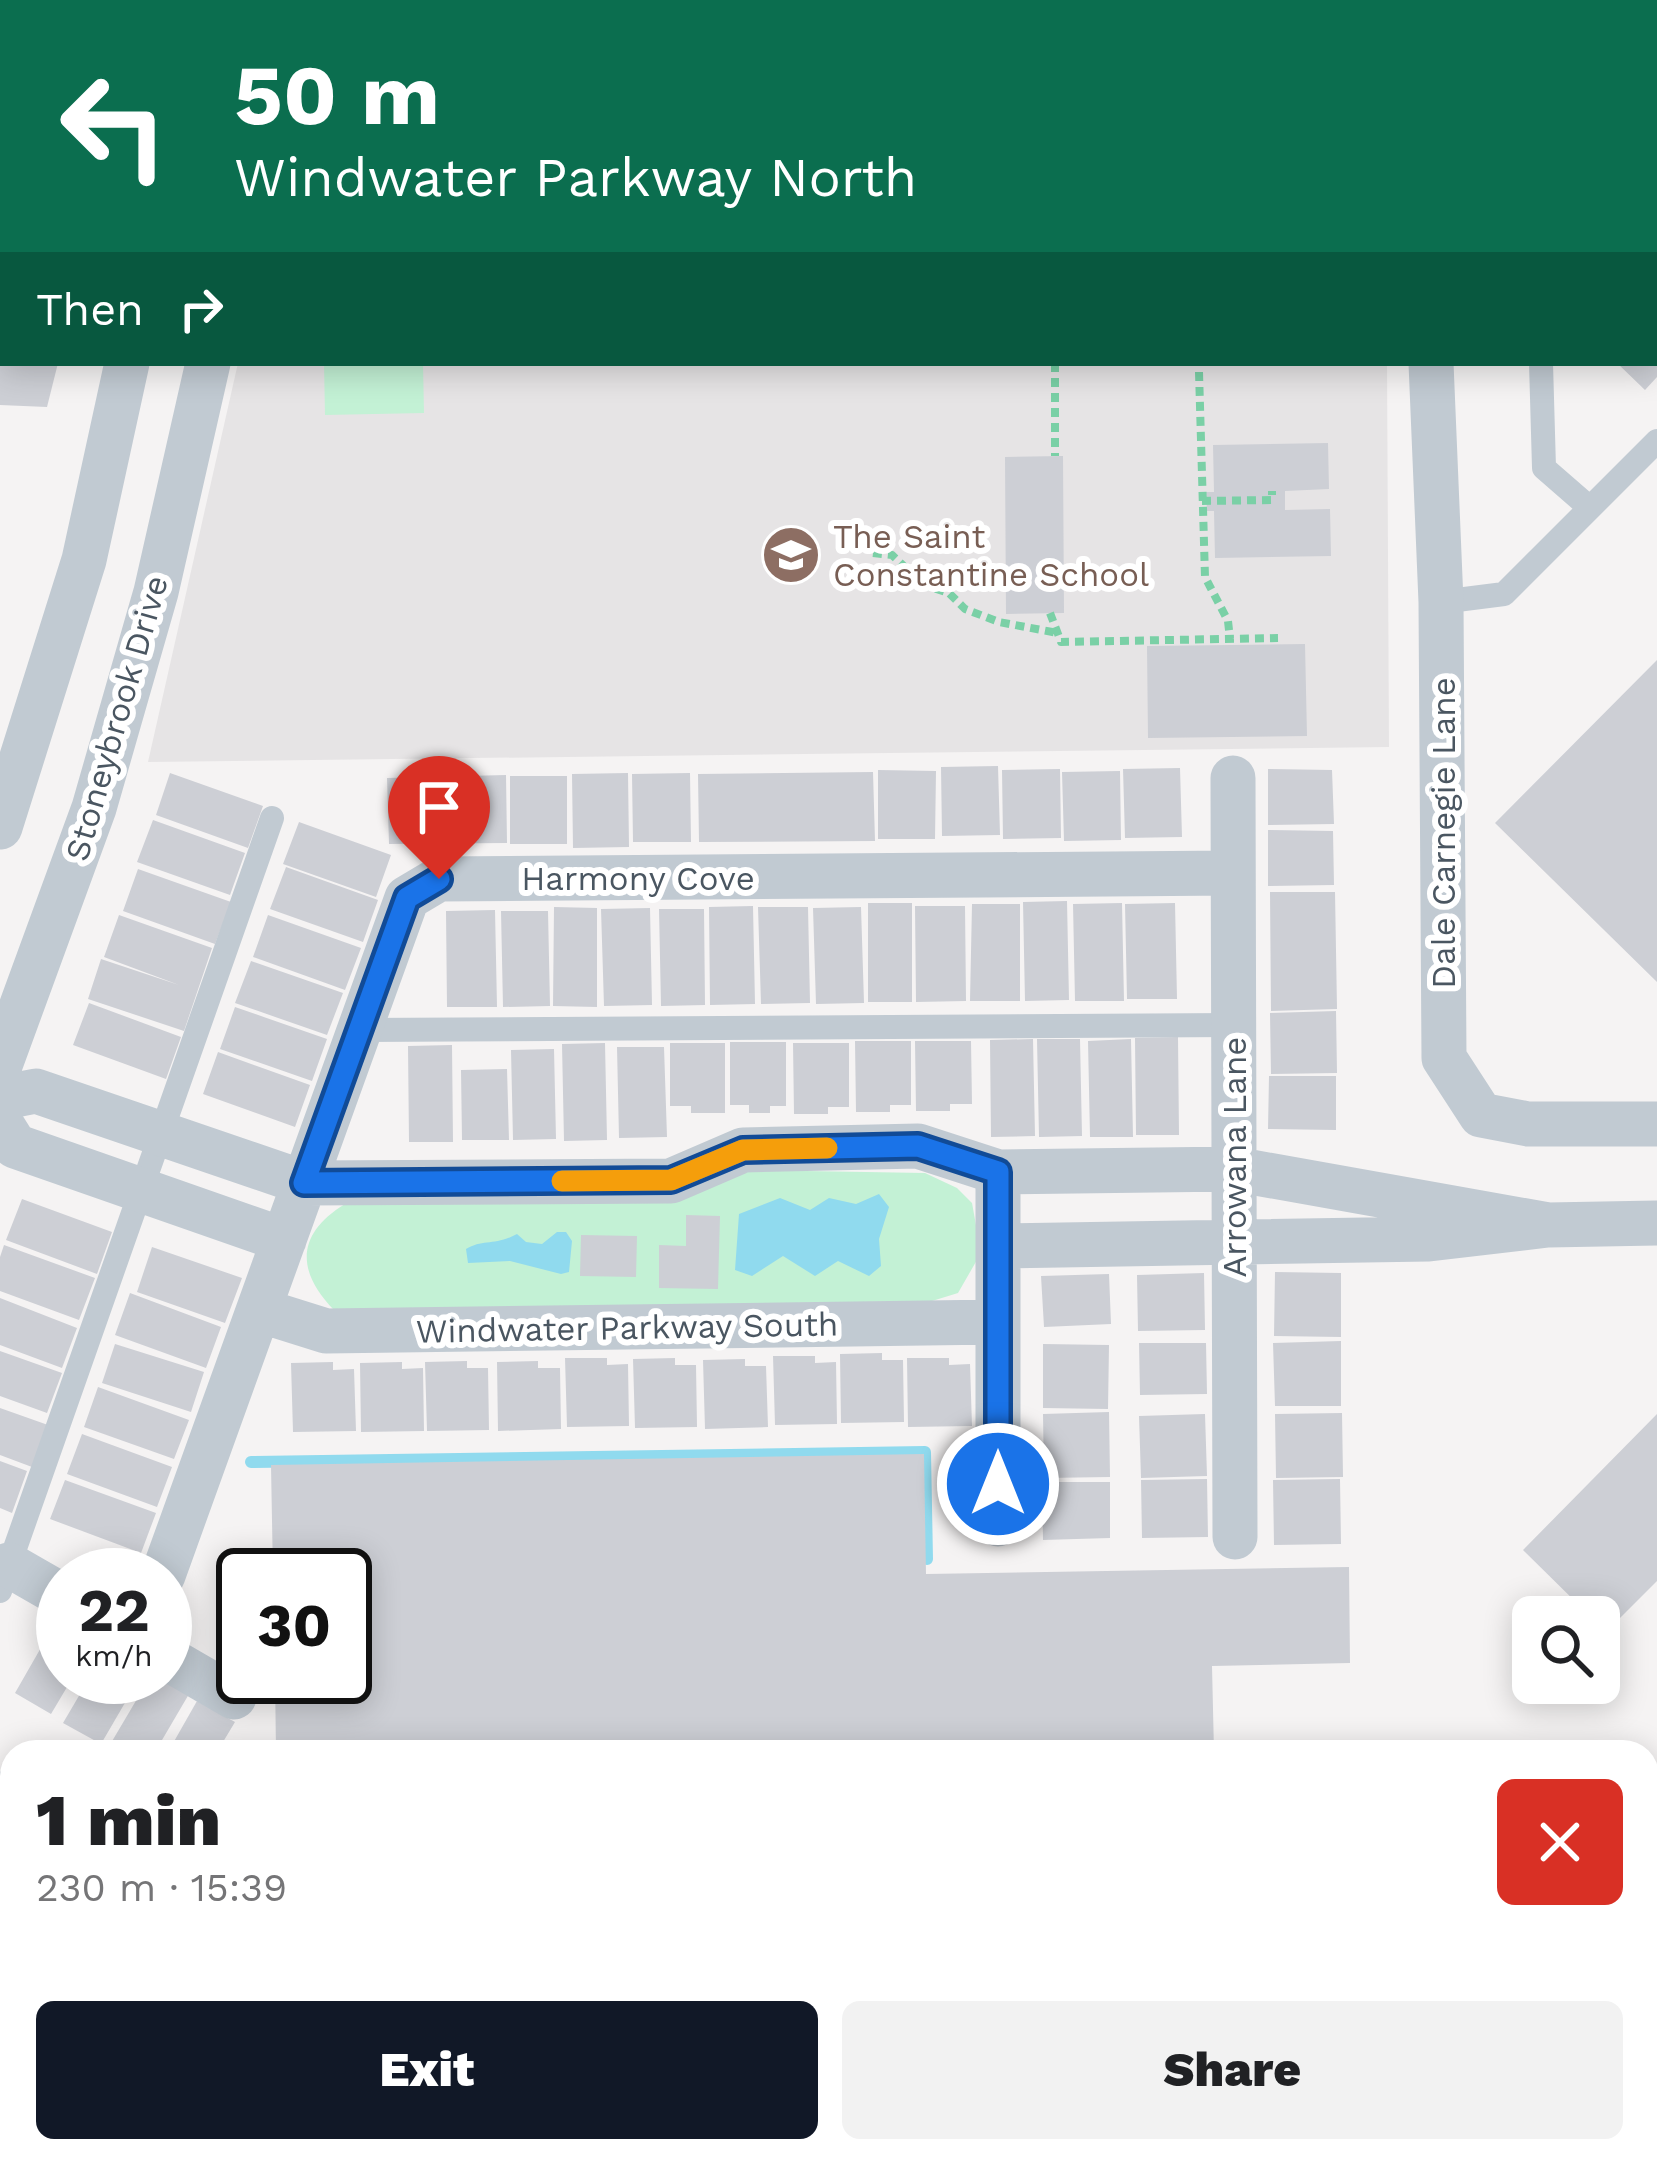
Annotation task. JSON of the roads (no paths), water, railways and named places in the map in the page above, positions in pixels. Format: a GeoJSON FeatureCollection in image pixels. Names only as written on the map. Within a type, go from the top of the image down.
{"type":"FeatureCollection","features":[{"type":"Feature","properties":{"kind":"street"},"geometry":{"type":"LineString","coordinates":[[0,827],[84,560],[127,366]]}},
{"type":"Feature","properties":{"kind":"street","name":"Stoneybrook Drive"},"geometry":{"type":"LineString","coordinates":[[0,1065],[94,808],[156,592],[207,366]]}},
{"type":"Feature","properties":{"kind":"street","name":"Dale Carnegie Lane"},"geometry":{"type":"LineString","coordinates":[[1431,366],[1441,602],[1444,1058],[1481,1115],[1528,1124],[1657,1124]]}},
{"type":"Feature","properties":{"kind":"street","name":"Arrowana Lane"},"geometry":{"type":"LineString","coordinates":[[1233,778],[1235,1537]]}},
{"type":"Feature","properties":{"kind":"street","name":"Harmony Cove"},"geometry":{"type":"LineString","coordinates":[[173,1548],[407,898],[439,879],[1233,873]]}},
{"type":"Feature","properties":{"kind":"street"},"geometry":{"type":"LineString","coordinates":[[0,1098],[36,1090],[304,1183],[671,1180],[743,1150],[918,1146],[998,1172],[1234,1169],[1549,1225]]}},
{"type":"Feature","properties":{"kind":"street"},"geometry":{"type":"LineString","coordinates":[[0,1122],[15,1146],[284,1240]]}},
{"type":"Feature","properties":{"kind":"street"},"geometry":{"type":"LineString","coordinates":[[998,1172],[998,1524]]}},
{"type":"Feature","properties":{"kind":"street"},"geometry":{"type":"LineString","coordinates":[[998,1246],[1429,1239],[1549,1225],[1657,1223]]}},
{"type":"Feature","properties":{"kind":"street","name":"Windwater Parkway South"},"geometry":{"type":"LineString","coordinates":[[259,1310],[326,1331],[998,1322]]}},
{"type":"Feature","properties":{"kind":"street"},"geometry":{"type":"LineString","coordinates":[[5,1578],[36,1588]]}},
{"type":"Feature","properties":{"kind":"lane"},"geometry":{"type":"LineString","coordinates":[[1541,366],[1544,468],[1590,508]]}},
{"type":"Feature","properties":{"kind":"lane"},"geometry":{"type":"LineString","coordinates":[[1441,602],[1504,594],[1657,441]]}},
{"type":"Feature","properties":{"kind":"lane"},"geometry":{"type":"LineString","coordinates":[[5,1578],[272,818]]}},
{"type":"Feature","properties":{"kind":"lane"},"geometry":{"type":"LineString","coordinates":[[360,1030],[1234,1025]]}},
{"type":"Feature","properties":{"kind":"water"},"geometry":{"type":"Polygon","coordinates":[[[879,1194],[889,1207],[879,1239],[881,1266],[869,1276],[838,1261],[815,1276],[783,1256],[752,1276],[735,1270],[739,1214],[780,1198],[810,1210],[829,1198],[856,1204],[879,1194]]]}},
{"type":"Feature","properties":{"kind":"water"},"geometry":{"type":"Polygon","coordinates":[[[557,1232],[566,1232],[572,1241],[569,1272],[510,1261],[468,1263],[466,1249],[472,1246],[517,1234],[526,1242],[542,1244],[557,1232]]]}},
{"type":"Feature","properties":{"kind":"waterway"},"geometry":{"type":"LineString","coordinates":[[251,1462],[925,1452],[927,1559]]}},
{"type":"Feature","properties":{"kind":"place","name":"The Saint Constantine School"},"geometry":{"type":"Point","coordinates":[791,555]}}]}
